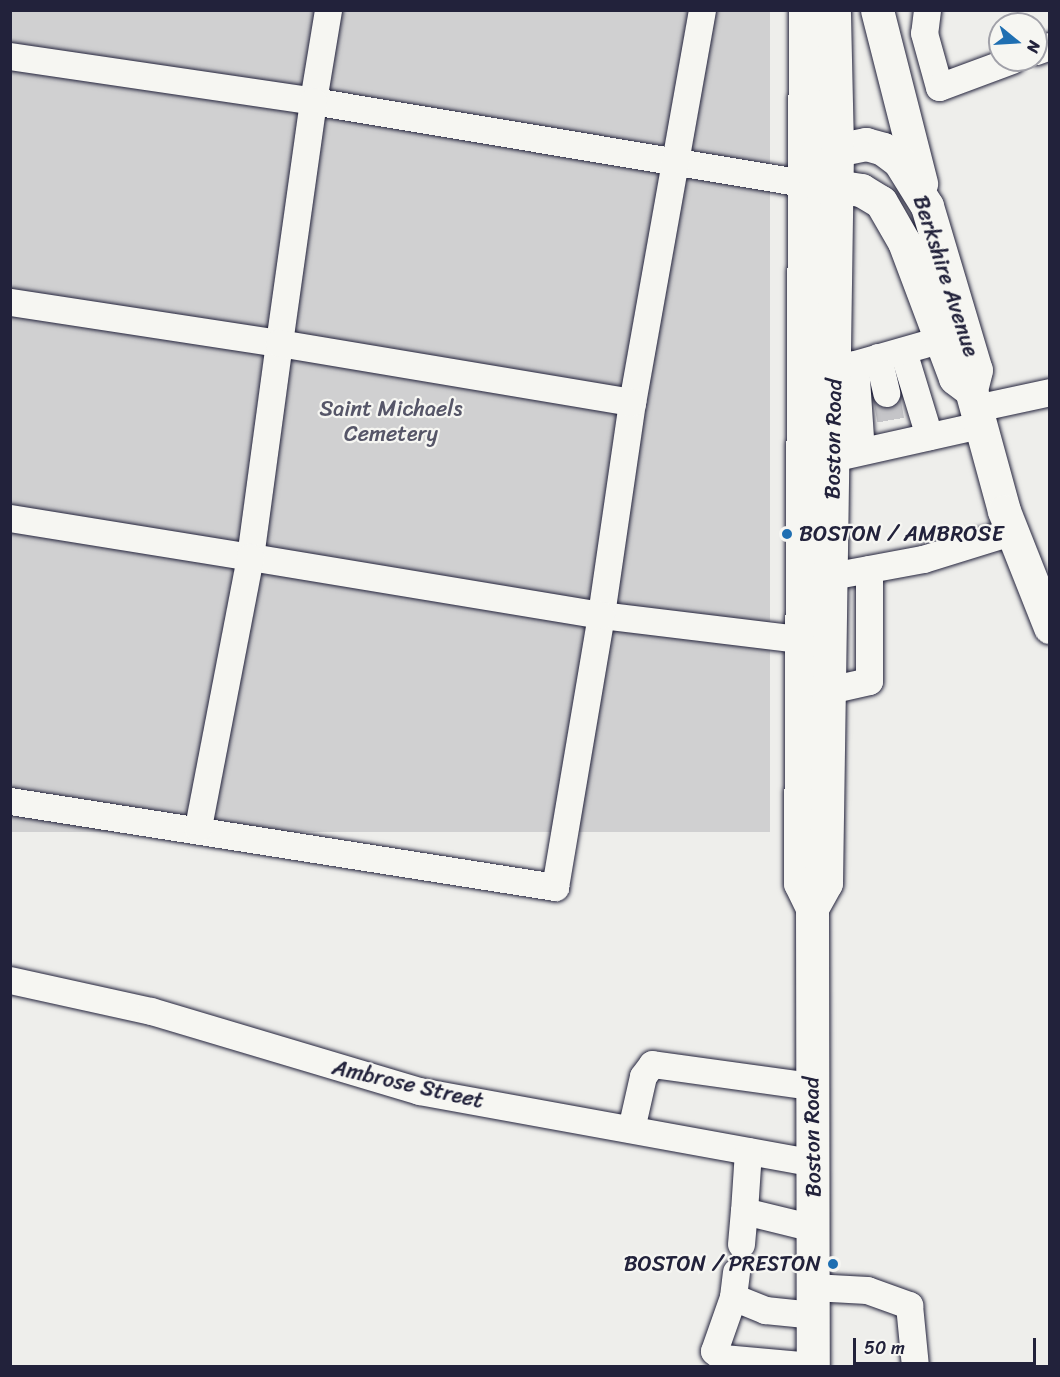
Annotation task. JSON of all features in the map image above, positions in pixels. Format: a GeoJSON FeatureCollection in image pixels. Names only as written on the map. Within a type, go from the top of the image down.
{"type":"FeatureCollection","features":[{"type":"Feature","properties":{"kind":"main road","name":"Boston Road"},"geometry":{"type":"LineString","coordinates":[[805,10],[799,639],[800,883],[812,908],[811,1162],[814,1228],[812,1366]]}},
{"type":"Feature","properties":{"kind":"main road","name":"Boston Road"},"geometry":{"type":"LineString","coordinates":[[812,908],[826,883],[831,576],[847,455],[868,361],[836,184],[834,10]]}},
{"type":"Feature","properties":{"kind":"main road"},"geometry":{"type":"LineString","coordinates":[[877,10],[927,206]]}},
{"type":"Feature","properties":{"kind":"main road","name":"Berkshire Avenue"},"geometry":{"type":"LineString","coordinates":[[802,171],[837,147],[883,149],[899,161],[927,206],[976,370],[976,408],[1011,532],[1050,627]]}},
{"type":"Feature","properties":{"kind":"main road","name":"Berkshire Avenue"},"geometry":{"type":"LineString","coordinates":[[802,171],[881,202],[904,242],[942,339],[954,378],[976,408]]}},
{"type":"Feature","properties":{"kind":"street"},"geometry":{"type":"LineString","coordinates":[[198,828],[250,557],[313,101],[328,10]]}},
{"type":"Feature","properties":{"kind":"street"},"geometry":{"type":"LineString","coordinates":[[10,801],[198,828],[555,887],[601,615],[632,402],[702,10]]}},
{"type":"Feature","properties":{"kind":"street"},"geometry":{"type":"LineString","coordinates":[[927,10],[924,33],[939,87],[988,69]]}},
{"type":"Feature","properties":{"kind":"street"},"geometry":{"type":"LineString","coordinates":[[10,56],[313,101],[676,165],[764,174],[802,171]]}},
{"type":"Feature","properties":{"kind":"street"},"geometry":{"type":"LineString","coordinates":[[10,302],[279,343],[632,402]]}},
{"type":"Feature","properties":{"kind":"street"},"geometry":{"type":"LineString","coordinates":[[868,361],[942,339]]}},
{"type":"Feature","properties":{"kind":"street"},"geometry":{"type":"LineString","coordinates":[[868,361],[886,393]]}},
{"type":"Feature","properties":{"kind":"street"},"geometry":{"type":"LineString","coordinates":[[868,361],[929,436]]}},
{"type":"Feature","properties":{"kind":"street"},"geometry":{"type":"LineString","coordinates":[[847,455],[894,436],[929,436],[976,408],[1050,392]]}},
{"type":"Feature","properties":{"kind":"street"},"geometry":{"type":"LineString","coordinates":[[10,518],[601,615],[799,639]]}},
{"type":"Feature","properties":{"kind":"street"},"geometry":{"type":"LineString","coordinates":[[831,576],[869,569],[1011,532]]}},
{"type":"Feature","properties":{"kind":"street"},"geometry":{"type":"LineString","coordinates":[[829,690],[869,681],[869,569]]}},
{"type":"Feature","properties":{"kind":"street","name":"Ambrose Street"},"geometry":{"type":"LineString","coordinates":[[10,980],[151,1011],[408,1089],[811,1162]]}},
{"type":"Feature","properties":{"kind":"street"},"geometry":{"type":"LineString","coordinates":[[631,1129],[643,1076],[652,1064],[811,1086]]}},
{"type":"Feature","properties":{"kind":"street"},"geometry":{"type":"LineString","coordinates":[[741,1244],[748,1151]]}},
{"type":"Feature","properties":{"kind":"street"},"geometry":{"type":"LineString","coordinates":[[744,1211],[814,1228]]}},
{"type":"Feature","properties":{"kind":"street"},"geometry":{"type":"LineString","coordinates":[[812,1366],[723,1358],[714,1351],[735,1285],[765,1310],[867,1290],[909,1305],[915,1366]]}},
{"type":"Feature","properties":{"kind":"green space","name":"Saint Michaels Cemetery"},"geometry":{"type":"Polygon","coordinates":[[[10,11],[770,11],[770,832],[10,832],[10,11]]]}},
{"type":"Feature","properties":{"kind":"tunnel"},"geometry":{"type":"LineString","coordinates":[[886,393],[892,428]]}},
{"type":"Feature","properties":{"kind":"place","name":"BOSTON / AMBROSE"},"geometry":{"type":"Point","coordinates":[787,534]}},
{"type":"Feature","properties":{"kind":"place","name":"BOSTON / PRESTON"},"geometry":{"type":"Point","coordinates":[833,1264]}}]}
